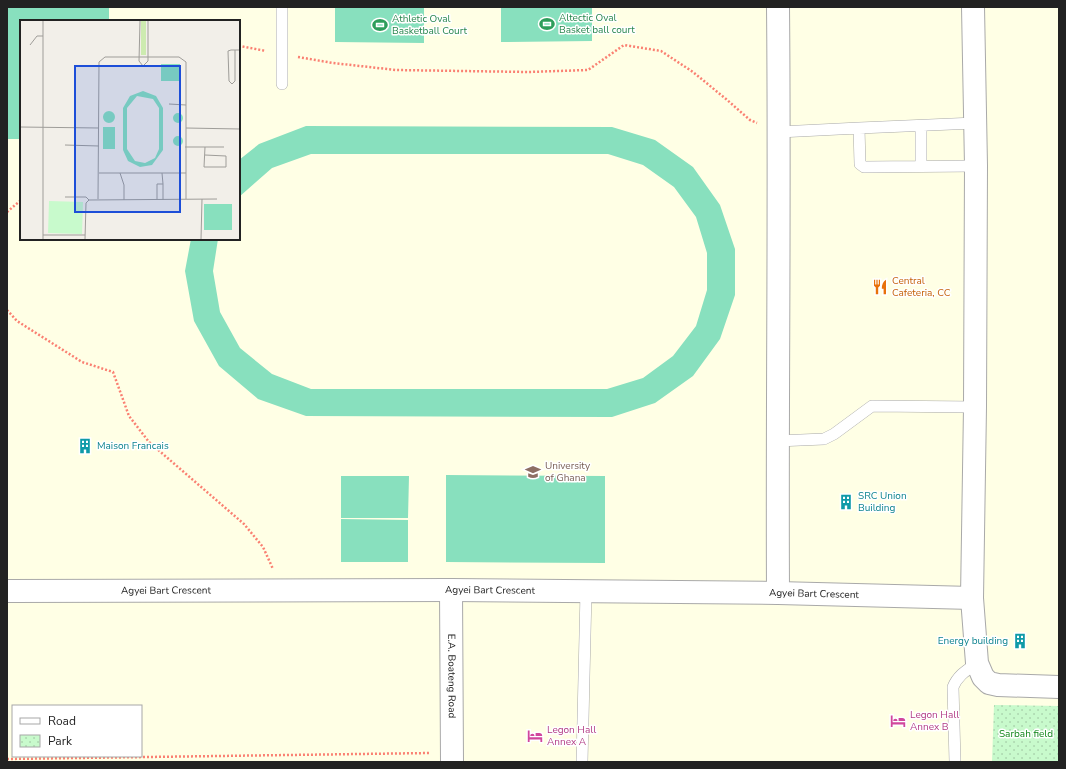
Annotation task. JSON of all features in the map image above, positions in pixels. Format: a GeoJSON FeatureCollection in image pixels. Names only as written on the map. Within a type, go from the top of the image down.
{"type":"FeatureCollection","features":[{"type":"Feature","properties":{"kind":"street"},"geometry":{"type":"LineString","coordinates":[[778,7],[778,593]]}},
{"type":"Feature","properties":{"kind":"street"},"geometry":{"type":"LineString","coordinates":[[973,7],[976,166],[976,408],[972,598],[977,663],[983,677],[989,683],[998,685],[1059,687]]}},
{"type":"Feature","properties":{"kind":"street","name":"Agyei Bart Crescent"},"geometry":{"type":"LineString","coordinates":[[7,591],[451,590],[778,593],[972,598]]}},
{"type":"Feature","properties":{"kind":"street","name":"E.A. Boateng Road"},"geometry":{"type":"LineString","coordinates":[[451,590],[452,757]]}},
{"type":"Feature","properties":{"kind":"lane"},"geometry":{"type":"LineString","coordinates":[[282,7],[282,84]]}},
{"type":"Feature","properties":{"kind":"lane"},"geometry":{"type":"LineString","coordinates":[[779,132],[975,123]]}},
{"type":"Feature","properties":{"kind":"lane"},"geometry":{"type":"LineString","coordinates":[[921,126],[921,166]]}},
{"type":"Feature","properties":{"kind":"lane"},"geometry":{"type":"LineString","coordinates":[[859,128],[860,164],[864,167],[976,166]]}},
{"type":"Feature","properties":{"kind":"lane"},"geometry":{"type":"LineString","coordinates":[[777,441],[824,439],[834,434],[872,406],[976,408]]}},
{"type":"Feature","properties":{"kind":"lane"},"geometry":{"type":"LineString","coordinates":[[582,762],[586,592]]}},
{"type":"Feature","properties":{"kind":"lane"},"geometry":{"type":"LineString","coordinates":[[955,762],[953,687],[960,675],[977,663]]}},
{"type":"Feature","properties":{"kind":"path"},"geometry":{"type":"LineString","coordinates":[[240,46],[333,63],[396,70],[528,72],[588,70],[624,45],[661,51],[693,72],[726,98],[750,120],[779,132]]}},
{"type":"Feature","properties":{"kind":"path"},"geometry":{"type":"LineString","coordinates":[[7,212],[20,201]]}},
{"type":"Feature","properties":{"kind":"path"},"geometry":{"type":"LineString","coordinates":[[7,310],[17,321],[82,362],[113,372],[129,416],[150,442],[244,524],[263,547],[284,590]]}},
{"type":"Feature","properties":{"kind":"path"},"geometry":{"type":"LineString","coordinates":[[7,759],[452,757]]}},
{"type":"Feature","properties":{"kind":"shaded area","name":"University of Ghana"},"geometry":{"type":"Polygon","coordinates":[[[7,7],[1059,7],[1059,762],[7,762],[7,7]]]}},
{"type":"Feature","properties":{"kind":"green space"},"geometry":{"type":"Polygon","coordinates":[[[7,7],[109,7],[109,20],[20,20],[20,139],[7,139],[7,7]]]}},
{"type":"Feature","properties":{"kind":"green space","name":"Athletic Oval Basketball Court"},"geometry":{"type":"Polygon","coordinates":[[[335,7],[424,7],[424,43],[335,42],[335,7]]]}},
{"type":"Feature","properties":{"kind":"green space","name":"Altectic Oval Basket ball court"},"geometry":{"type":"Polygon","coordinates":[[[501,7],[592,7],[592,41],[501,42],[501,7]]]}},
{"type":"Feature","properties":{"kind":"green space"},"geometry":{"type":"Polygon","coordinates":[[[306,126],[612,127],[655,140],[693,167],[720,205],[735,249],[735,295],[720,339],[693,376],[655,403],[612,417],[306,416],[258,399],[219,366],[194,321],[185,271],[191,240],[218,240],[213,271],[220,312],[240,348],[272,374],[311,389],[607,389],[643,378],[673,356],[696,326],[707,290],[707,253],[696,217],[674,187],[643,165],[608,154],[311,154],[272,168],[240,196],[240,159],[259,144],[306,126]]]}},
{"type":"Feature","properties":{"kind":"green space"},"geometry":{"type":"Polygon","coordinates":[[[446,475],[605,476],[605,563],[446,562],[446,475]]]}},
{"type":"Feature","properties":{"kind":"green space"},"geometry":{"type":"Polygon","coordinates":[[[341,476],[409,476],[408,518],[341,518],[341,476]]]}},
{"type":"Feature","properties":{"kind":"green space"},"geometry":{"type":"Polygon","coordinates":[[[341,519],[408,520],[408,562],[341,562],[341,519]]]}},
{"type":"Feature","properties":{"kind":"green space","name":"Sarbah field"},"geometry":{"type":"Polygon","coordinates":[[[994,705],[1059,706],[1059,762],[992,762],[994,705]]]}},
{"type":"Feature","properties":{"kind":"place","name":"Altectic Oval Basket ball court"},"geometry":{"type":"Point","coordinates":[547,24]}},
{"type":"Feature","properties":{"kind":"place","name":"Athletic Oval Basketball Court"},"geometry":{"type":"Point","coordinates":[380,25]}},
{"type":"Feature","properties":{"kind":"place","name":"Central Cafeteria, CC"},"geometry":{"type":"Point","coordinates":[880,287]}},
{"type":"Feature","properties":{"kind":"place","name":"Maison Francais"},"geometry":{"type":"Point","coordinates":[85,446]}},
{"type":"Feature","properties":{"kind":"place","name":"University of Ghana"},"geometry":{"type":"Point","coordinates":[533,472]}},
{"type":"Feature","properties":{"kind":"place","name":"SRC Union Building"},"geometry":{"type":"Point","coordinates":[846,502]}},
{"type":"Feature","properties":{"kind":"place","name":"Energy building"},"geometry":{"type":"Point","coordinates":[1020,641]}},
{"type":"Feature","properties":{"kind":"place","name":"Legon Hall Annex B"},"geometry":{"type":"Point","coordinates":[898,721]}},
{"type":"Feature","properties":{"kind":"place","name":"Legon Hall Annex A"},"geometry":{"type":"Point","coordinates":[535,736]}}]}
